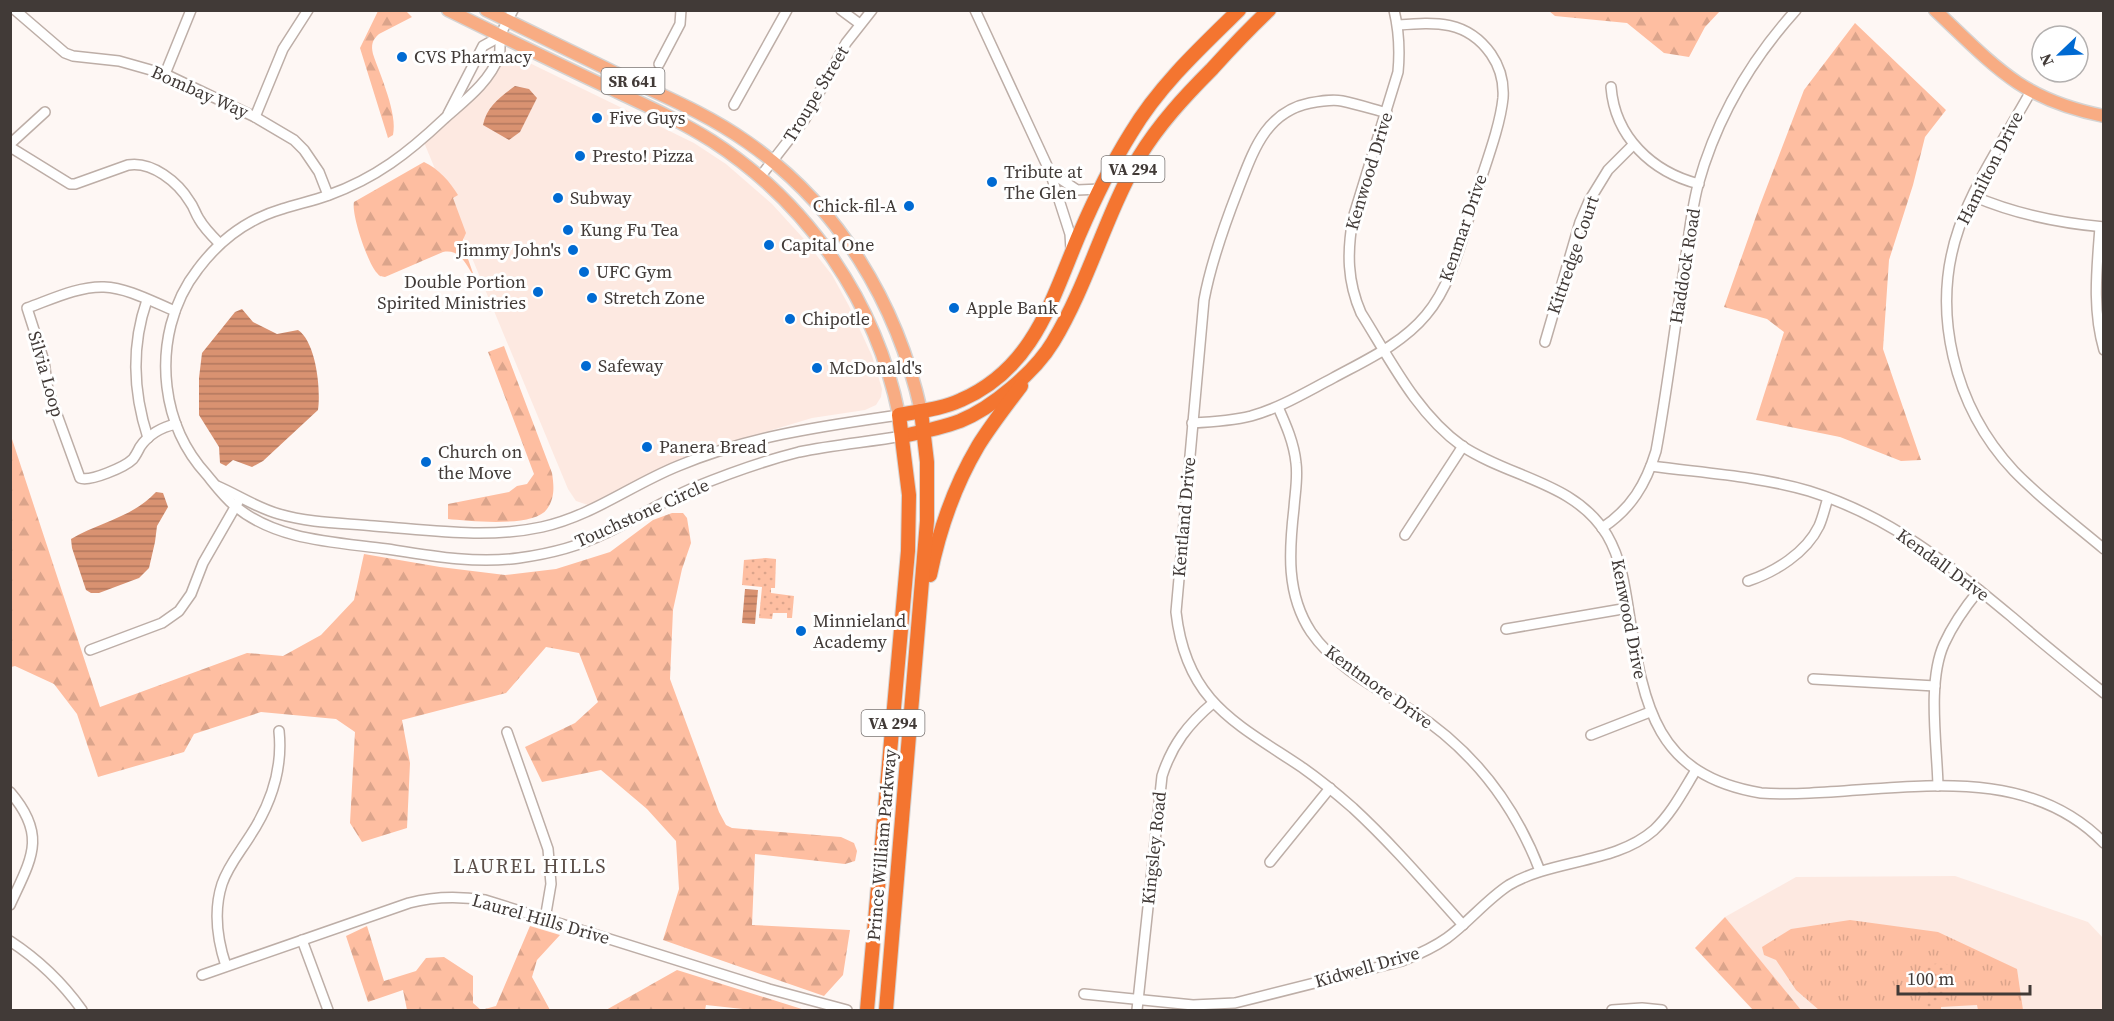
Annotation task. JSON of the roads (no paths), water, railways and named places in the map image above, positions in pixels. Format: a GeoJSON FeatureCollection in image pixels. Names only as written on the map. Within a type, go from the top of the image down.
{"type":"FeatureCollection","features":[{"type":"Feature","properties":{"kind":"highway","name":"VA 294"},"geometry":{"type":"LineString","coordinates":[[899,415],[942,407],[966,398],[990,383],[1011,365],[1031,340],[1047,314],[1101,189],[1132,131],[1173,76],[1239,10]]}},
{"type":"Feature","properties":{"kind":"highway","name":"VA 294"},"geometry":{"type":"LineString","coordinates":[[919,627],[932,566],[957,491],[981,441],[1052,344],[1124,186],[1146,146],[1192,89],[1269,10]]}},
{"type":"Feature","properties":{"kind":"highway"},"geometry":{"type":"LineString","coordinates":[[903,436],[961,420],[979,411],[1013,386],[1042,357]]}},
{"type":"Feature","properties":{"kind":"highway","name":"Prince William Parkway"},"geometry":{"type":"LineString","coordinates":[[886,1011],[928,495],[921,411]]}},
{"type":"Feature","properties":{"kind":"highway","name":"Prince William Parkway"},"geometry":{"type":"LineString","coordinates":[[867,1011],[908,551],[909,495],[899,415]]}},
{"type":"Feature","properties":{"kind":"main road","name":"SR 641"},"geometry":{"type":"LineString","coordinates":[[448,10],[686,126],[712,141],[760,177],[792,207],[812,230],[851,286],[878,340],[899,415]]}},
{"type":"Feature","properties":{"kind":"main road","name":"SR 641"},"geometry":{"type":"LineString","coordinates":[[486,10],[511,16],[696,111],[746,141],[773,162],[826,214],[864,265],[892,318],[905,352],[921,411]]}},
{"type":"Feature","properties":{"kind":"main road"},"geometry":{"type":"LineString","coordinates":[[1935,10],[2002,71],[2031,91],[2065,106],[2103,116]]}},
{"type":"Feature","properties":{"kind":"street","name":"Bombay Way"},"geometry":{"type":"LineString","coordinates":[[15,10],[59,48],[73,56],[119,62],[165,74],[255,117],[294,140],[320,172],[328,195]]}},
{"type":"Feature","properties":{"kind":"street"},"geometry":{"type":"LineString","coordinates":[[165,74],[191,10]]}},
{"type":"Feature","properties":{"kind":"street"},"geometry":{"type":"LineString","coordinates":[[255,117],[283,49],[308,10]]}},
{"type":"Feature","properties":{"kind":"street"},"geometry":{"type":"LineString","coordinates":[[659,64],[680,24],[681,10]]}},
{"type":"Feature","properties":{"kind":"street"},"geometry":{"type":"LineString","coordinates":[[734,105],[787,10]]}},
{"type":"Feature","properties":{"kind":"street"},"geometry":{"type":"LineString","coordinates":[[841,10],[860,24]]}},
{"type":"Feature","properties":{"kind":"street","name":"Troupe Street"},"geometry":{"type":"LineString","coordinates":[[760,177],[805,119],[846,43],[872,10]]}},
{"type":"Feature","properties":{"kind":"street"},"geometry":{"type":"LineString","coordinates":[[975,10],[1050,172],[1070,234],[1071,255]]}},
{"type":"Feature","properties":{"kind":"street","name":"Kenwood Drive"},"geometry":{"type":"LineString","coordinates":[[1394,10],[1398,25],[1400,52],[1398,72],[1353,218],[1348,255],[1348,270],[1356,301],[1384,350],[1425,411],[1449,436],[1488,460],[1562,493],[1580,505],[1602,528],[1620,564],[1637,666],[1650,712],[1666,741],[1687,764],[1696,770],[1724,784],[1761,793],[1938,786],[1989,788],[2031,798],[2068,815],[2103,843]]}},
{"type":"Feature","properties":{"kind":"street","name":"Haddock Road"},"geometry":{"type":"LineString","coordinates":[[1602,528],[1620,515],[1635,498],[1651,466],[1660,429],[1692,217],[1699,184],[1712,144],[1732,102],[1767,46],[1796,10]]}},
{"type":"Feature","properties":{"kind":"street"},"geometry":{"type":"LineString","coordinates":[[501,36],[511,16]]}},
{"type":"Feature","properties":{"kind":"street","name":"Kenmar Drive"},"geometry":{"type":"LineString","coordinates":[[1192,423],[1231,420],[1278,407],[1384,350],[1414,328],[1427,315],[1442,290],[1453,267],[1488,157],[1503,97],[1501,78],[1498,67],[1486,46],[1467,31],[1440,24],[1398,25]]}},
{"type":"Feature","properties":{"kind":"street","name":"Touchstone Circle"},"geometry":{"type":"LineString","coordinates":[[446,118],[483,46],[501,36]]}},
{"type":"Feature","properties":{"kind":"street","name":"Touchstone Circle"},"geometry":{"type":"LineString","coordinates":[[501,36],[500,54],[471,96],[423,140],[368,178],[328,195],[262,216],[246,225],[220,244],[197,270],[182,295],[175,311],[167,345],[166,372],[169,401],[176,424],[193,458],[235,506],[262,523],[303,537],[452,559],[499,560],[544,554],[583,543],[604,535],[664,501],[767,461],[800,452],[903,436]]}},
{"type":"Feature","properties":{"kind":"street"},"geometry":{"type":"LineString","coordinates":[[1611,87],[1617,118],[1633,145],[1670,174],[1699,184]]}},
{"type":"Feature","properties":{"kind":"street","name":"Hamilton Drive"},"geometry":{"type":"LineString","coordinates":[[2031,91],[1973,196],[1958,229],[1947,296],[1949,336],[1953,357],[1966,395],[1987,436],[2029,486],[2103,549]]}},
{"type":"Feature","properties":{"kind":"street","name":"Kentland Drive"},"geometry":{"type":"LineString","coordinates":[[1387,113],[1341,101],[1319,101],[1283,114],[1274,120],[1258,141],[1225,224],[1207,280],[1201,324],[1176,612],[1180,638],[1188,663],[1199,685],[1213,703],[1238,726],[1330,788],[1367,822],[1463,925]]}},
{"type":"Feature","properties":{"kind":"street"},"geometry":{"type":"LineString","coordinates":[[45,112],[10,146],[70,184],[128,165],[136,164],[150,168],[169,179],[183,192],[203,225],[220,244]]}},
{"type":"Feature","properties":{"kind":"street","name":"Kittredge Court"},"geometry":{"type":"LineString","coordinates":[[1545,342],[1588,201],[1608,170],[1633,145]]}},
{"type":"Feature","properties":{"kind":"street"},"geometry":{"type":"LineString","coordinates":[[1050,172],[1077,190],[1101,189]]}},
{"type":"Feature","properties":{"kind":"street"},"geometry":{"type":"LineString","coordinates":[[1973,196],[1997,206],[2043,219],[2102,227],[2096,299],[2097,320],[2103,350]]}},
{"type":"Feature","properties":{"kind":"street","name":"Silvia Loop"},"geometry":{"type":"LineString","coordinates":[[175,311],[116,288],[94,287],[27,308],[44,361],[48,390],[80,478],[87,480],[127,464],[148,438],[176,424]]}},
{"type":"Feature","properties":{"kind":"street"},"geometry":{"type":"LineString","coordinates":[[147,300],[138,336],[135,368],[139,402],[148,438]]}},
{"type":"Feature","properties":{"kind":"street","name":"Kentmore Drive"},"geometry":{"type":"LineString","coordinates":[[1278,407],[1291,440],[1296,462],[1297,479],[1290,544],[1292,582],[1301,613],[1310,630],[1326,650],[1344,666],[1436,728],[1478,765],[1508,804],[1524,833],[1540,871]]}},
{"type":"Feature","properties":{"kind":"street","name":"Touchstone Circle"},"geometry":{"type":"LineString","coordinates":[[215,485],[276,514],[302,520],[476,534],[521,531],[577,517],[670,469],[709,453],[780,434],[899,415]]}},
{"type":"Feature","properties":{"kind":"street"},"geometry":{"type":"LineString","coordinates":[[1405,535],[1463,446]]}},
{"type":"Feature","properties":{"kind":"street","name":"Kendall Drive"},"geometry":{"type":"LineString","coordinates":[[1651,466],[1771,482],[1828,498],[1863,512],[1935,554],[2103,693]]}},
{"type":"Feature","properties":{"kind":"street"},"geometry":{"type":"LineString","coordinates":[[90,650],[162,623],[179,611],[190,594],[203,562],[240,497]]}},
{"type":"Feature","properties":{"kind":"street"},"geometry":{"type":"LineString","coordinates":[[1748,581],[1769,573],[1796,554],[1818,527],[1828,498]]}},
{"type":"Feature","properties":{"kind":"street"},"geometry":{"type":"LineString","coordinates":[[1938,786],[1936,672],[1944,644],[1955,623],[1979,590]]}},
{"type":"Feature","properties":{"kind":"street"},"geometry":{"type":"LineString","coordinates":[[1506,629],[1628,608]]}},
{"type":"Feature","properties":{"kind":"street"},"geometry":{"type":"LineString","coordinates":[[1813,679],[1935,686]]}},
{"type":"Feature","properties":{"kind":"street","name":"Kingsley Road"},"geometry":{"type":"LineString","coordinates":[[1137,1011],[1162,776],[1167,760],[1181,736],[1213,703]]}},
{"type":"Feature","properties":{"kind":"street"},"geometry":{"type":"LineString","coordinates":[[1591,735],[1650,712]]}},
{"type":"Feature","properties":{"kind":"street"},"geometry":{"type":"LineString","coordinates":[[226,966],[218,933],[218,901],[221,886],[269,800],[280,763],[279,731]]}},
{"type":"Feature","properties":{"kind":"street"},"geometry":{"type":"LineString","coordinates":[[507,732],[548,849],[551,884],[545,919]]}},
{"type":"Feature","properties":{"kind":"street","name":"Kidwell Drive"},"geometry":{"type":"LineString","coordinates":[[1084,994],[1192,1005],[1214,1005],[1243,1001],[1402,961],[1437,945],[1508,886],[1540,871],[1613,852],[1644,836],[1665,818],[1696,770]]}},
{"type":"Feature","properties":{"kind":"street"},"geometry":{"type":"LineString","coordinates":[[1270,862],[1330,788]]}},
{"type":"Feature","properties":{"kind":"street"},"geometry":{"type":"LineString","coordinates":[[10,792],[24,811],[34,841],[31,859],[10,905]]}},
{"type":"Feature","properties":{"kind":"street","name":"Laurel Hills Drive"},"geometry":{"type":"LineString","coordinates":[[202,975],[409,903],[455,896],[485,900],[769,989],[847,1011]]}},
{"type":"Feature","properties":{"kind":"street"},"geometry":{"type":"LineString","coordinates":[[302,940],[328,1011]]}},
{"type":"Feature","properties":{"kind":"street"},"geometry":{"type":"LineString","coordinates":[[10,941],[27,952],[56,978],[82,1011]]}},
{"type":"Feature","properties":{"kind":"street"},"geometry":{"type":"LineString","coordinates":[[1612,1011],[1642,1008],[1662,1011]]}},
{"type":"Feature","properties":{"kind":"place","name":"CVS Pharmacy"},"geometry":{"type":"Point","coordinates":[402,57]}},
{"type":"Feature","properties":{"kind":"place","name":"Five Guys"},"geometry":{"type":"Point","coordinates":[597,118]}},
{"type":"Feature","properties":{"kind":"place","name":"Presto! Pizza"},"geometry":{"type":"Point","coordinates":[580,156]}},
{"type":"Feature","properties":{"kind":"place","name":"Tribute at The Glen"},"geometry":{"type":"Point","coordinates":[992,182]}},
{"type":"Feature","properties":{"kind":"place","name":"Subway"},"geometry":{"type":"Point","coordinates":[558,198]}},
{"type":"Feature","properties":{"kind":"place","name":"Chick-fil-A"},"geometry":{"type":"Point","coordinates":[909,206]}},
{"type":"Feature","properties":{"kind":"place","name":"Kung Fu Tea"},"geometry":{"type":"Point","coordinates":[568,230]}},
{"type":"Feature","properties":{"kind":"place","name":"Capital One"},"geometry":{"type":"Point","coordinates":[769,245]}},
{"type":"Feature","properties":{"kind":"place","name":"Jimmy John's"},"geometry":{"type":"Point","coordinates":[573,250]}},
{"type":"Feature","properties":{"kind":"place","name":"UFC Gym"},"geometry":{"type":"Point","coordinates":[584,272]}},
{"type":"Feature","properties":{"kind":"place","name":"Double Portion Spirited Ministries"},"geometry":{"type":"Point","coordinates":[538,292]}},
{"type":"Feature","properties":{"kind":"place","name":"Stretch Zone"},"geometry":{"type":"Point","coordinates":[592,298]}},
{"type":"Feature","properties":{"kind":"place","name":"Apple Bank"},"geometry":{"type":"Point","coordinates":[954,308]}},
{"type":"Feature","properties":{"kind":"place","name":"Chipotle"},"geometry":{"type":"Point","coordinates":[790,319]}},
{"type":"Feature","properties":{"kind":"place","name":"Safeway"},"geometry":{"type":"Point","coordinates":[586,366]}},
{"type":"Feature","properties":{"kind":"place","name":"McDonald's"},"geometry":{"type":"Point","coordinates":[817,368]}},
{"type":"Feature","properties":{"kind":"place","name":"Panera Bread"},"geometry":{"type":"Point","coordinates":[647,447]}},
{"type":"Feature","properties":{"kind":"place","name":"Church on the Move"},"geometry":{"type":"Point","coordinates":[426,462]}},
{"type":"Feature","properties":{"kind":"place","name":"Minnieland Academy"},"geometry":{"type":"Point","coordinates":[801,631]}},
{"type":"Feature","properties":{"kind":"district","name":"LAUREL HILLS"},"geometry":{"type":"Point","coordinates":[530,866]}}]}
